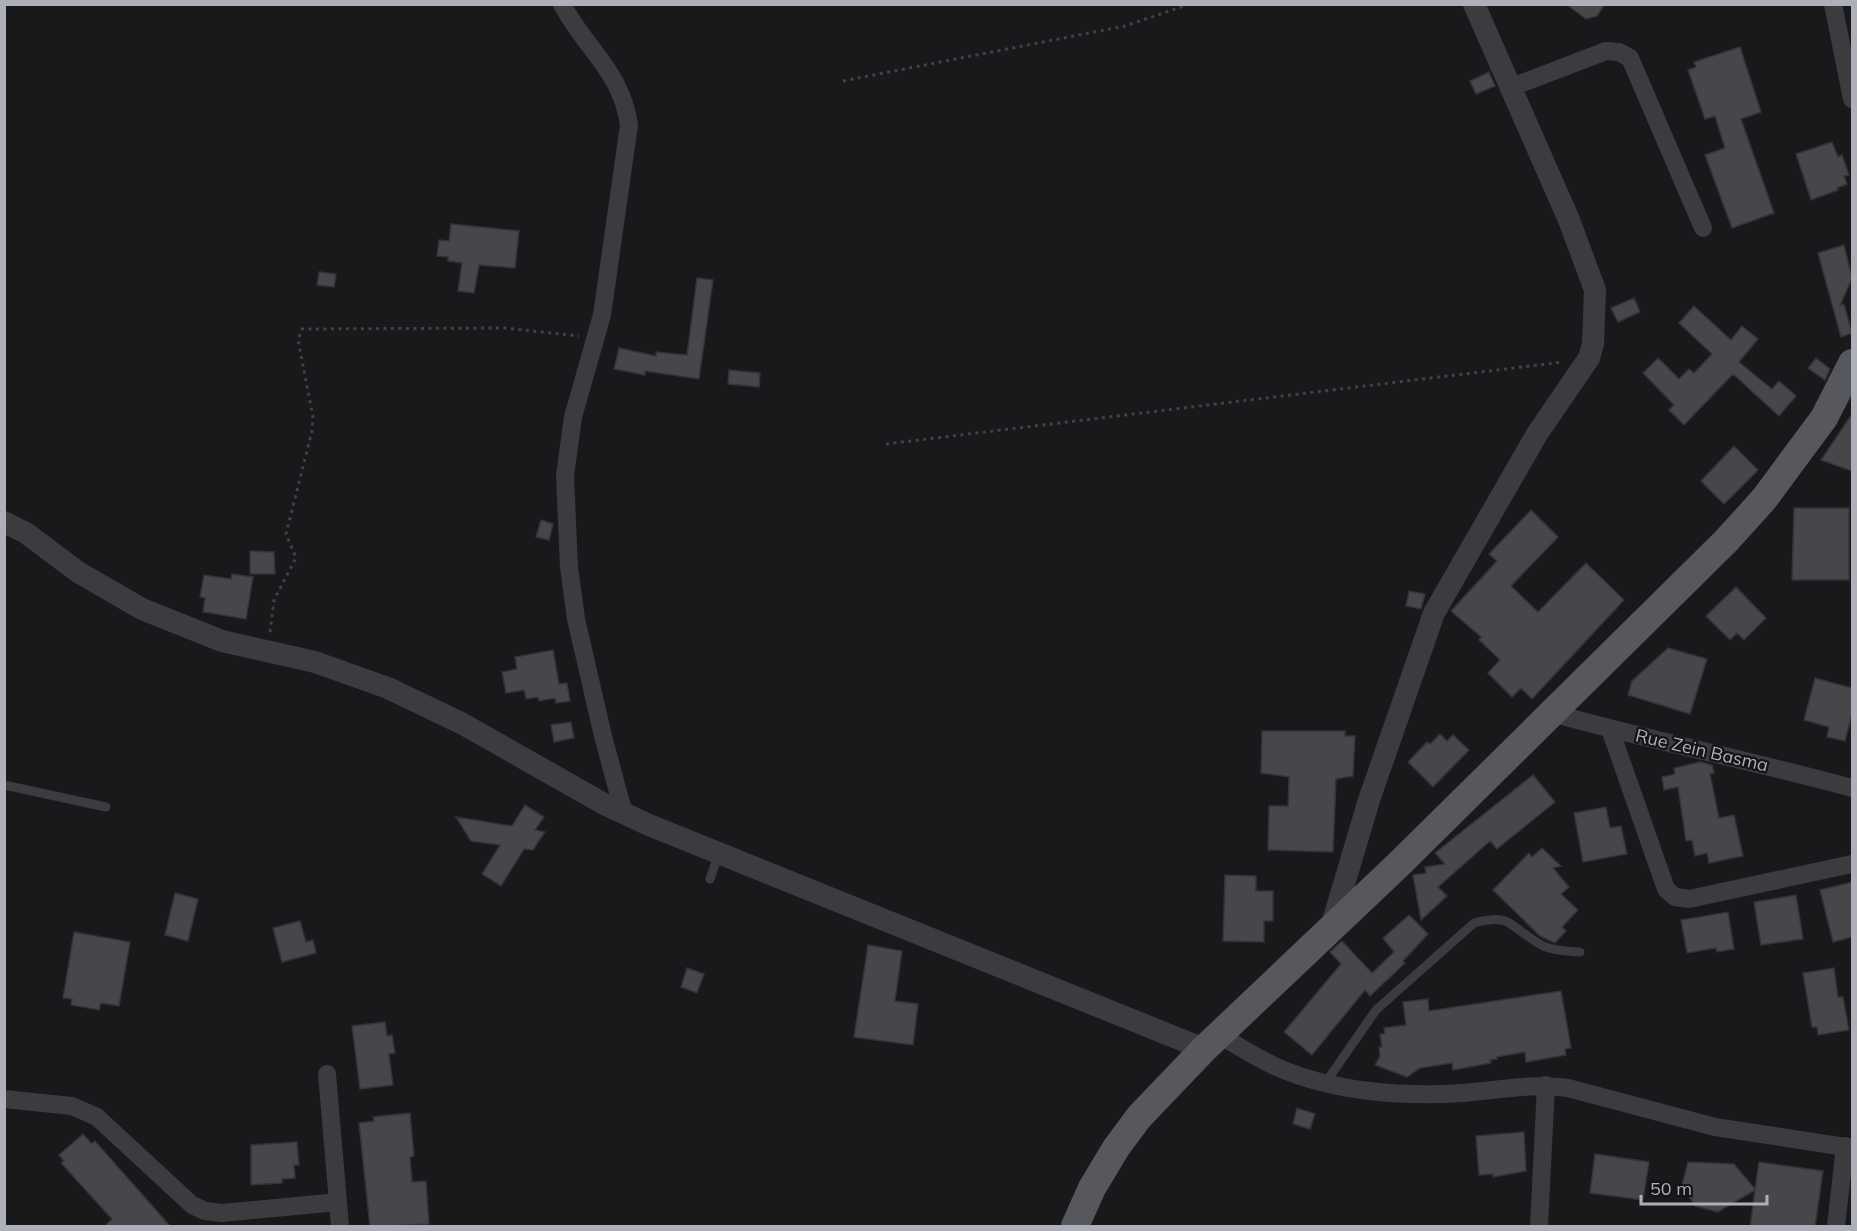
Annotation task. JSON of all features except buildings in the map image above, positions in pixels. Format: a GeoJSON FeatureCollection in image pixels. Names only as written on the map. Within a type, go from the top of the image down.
{"type":"FeatureCollection","features":[{"type":"Feature","properties":{"kind":"main road"},"geometry":{"type":"LineString","coordinates":[[1075,1227],[1092,1188],[1116,1148],[1139,1117],[1211,1042],[1398,865],[1552,713],[1764,499],[1824,418],[1852,363]]}},
{"type":"Feature","properties":{"kind":"street"},"geometry":{"type":"LineString","coordinates":[[562,4],[569,17],[610,70],[626,104],[629,125],[605,294],[596,338],[573,417],[565,476],[566,520],[576,619],[624,814]]}},
{"type":"Feature","properties":{"kind":"street"},"geometry":{"type":"LineString","coordinates":[[1331,928],[1373,789],[1434,614],[1537,434],[1589,358],[1595,329],[1595,290],[1569,220],[1474,4]]}},
{"type":"Feature","properties":{"kind":"street"},"geometry":{"type":"LineString","coordinates":[[1833,4],[1852,99]]}},
{"type":"Feature","properties":{"kind":"street"},"geometry":{"type":"LineString","coordinates":[[1512,87],[1606,51],[1619,52],[1630,58],[1703,228]]}},
{"type":"Feature","properties":{"kind":"street"},"geometry":{"type":"LineString","coordinates":[[4,522],[26,533],[78,572],[142,609],[198,633],[315,662],[388,688],[463,724],[624,814],[719,854],[1279,1068],[1326,1082],[1406,1093],[1463,1093],[1546,1085],[1568,1088],[1715,1126],[1849,1147],[1836,1227]]}},
{"type":"Feature","properties":{"kind":"street","name":"Rue Zein Basma"},"geometry":{"type":"LineString","coordinates":[[1552,713],[1610,729],[1755,761],[1852,788]]}},
{"type":"Feature","properties":{"kind":"street"},"geometry":{"type":"LineString","coordinates":[[1610,729],[1653,859],[1666,889],[1675,897],[1689,899],[1852,864]]}},
{"type":"Feature","properties":{"kind":"street"},"geometry":{"type":"LineString","coordinates":[[327,1074],[340,1227]]}},
{"type":"Feature","properties":{"kind":"street"},"geometry":{"type":"LineString","coordinates":[[1539,1227],[1546,1085]]}},
{"type":"Feature","properties":{"kind":"street"},"geometry":{"type":"LineString","coordinates":[[4,1099],[72,1106],[92,1113],[110,1127],[192,1205],[206,1211],[222,1213],[338,1202]]}},
{"type":"Feature","properties":{"kind":"lane"},"geometry":{"type":"LineString","coordinates":[[4,785],[106,807]]}},
{"type":"Feature","properties":{"kind":"lane"},"geometry":{"type":"LineString","coordinates":[[711,879],[719,854]]}},
{"type":"Feature","properties":{"kind":"lane"},"geometry":{"type":"LineString","coordinates":[[1326,1082],[1376,1010],[1474,923],[1490,919],[1510,921],[1539,944],[1559,950],[1580,952]]}},
{"type":"Feature","properties":{"kind":"path"},"geometry":{"type":"LineString","coordinates":[[843,81],[1125,26],[1190,4]]}},
{"type":"Feature","properties":{"kind":"path"},"geometry":{"type":"LineString","coordinates":[[267,651],[274,600],[296,558],[286,534],[314,417],[298,340],[302,329],[506,328],[596,338]]}},
{"type":"Feature","properties":{"kind":"path"},"geometry":{"type":"LineString","coordinates":[[886,444],[1589,358]]}}]}
